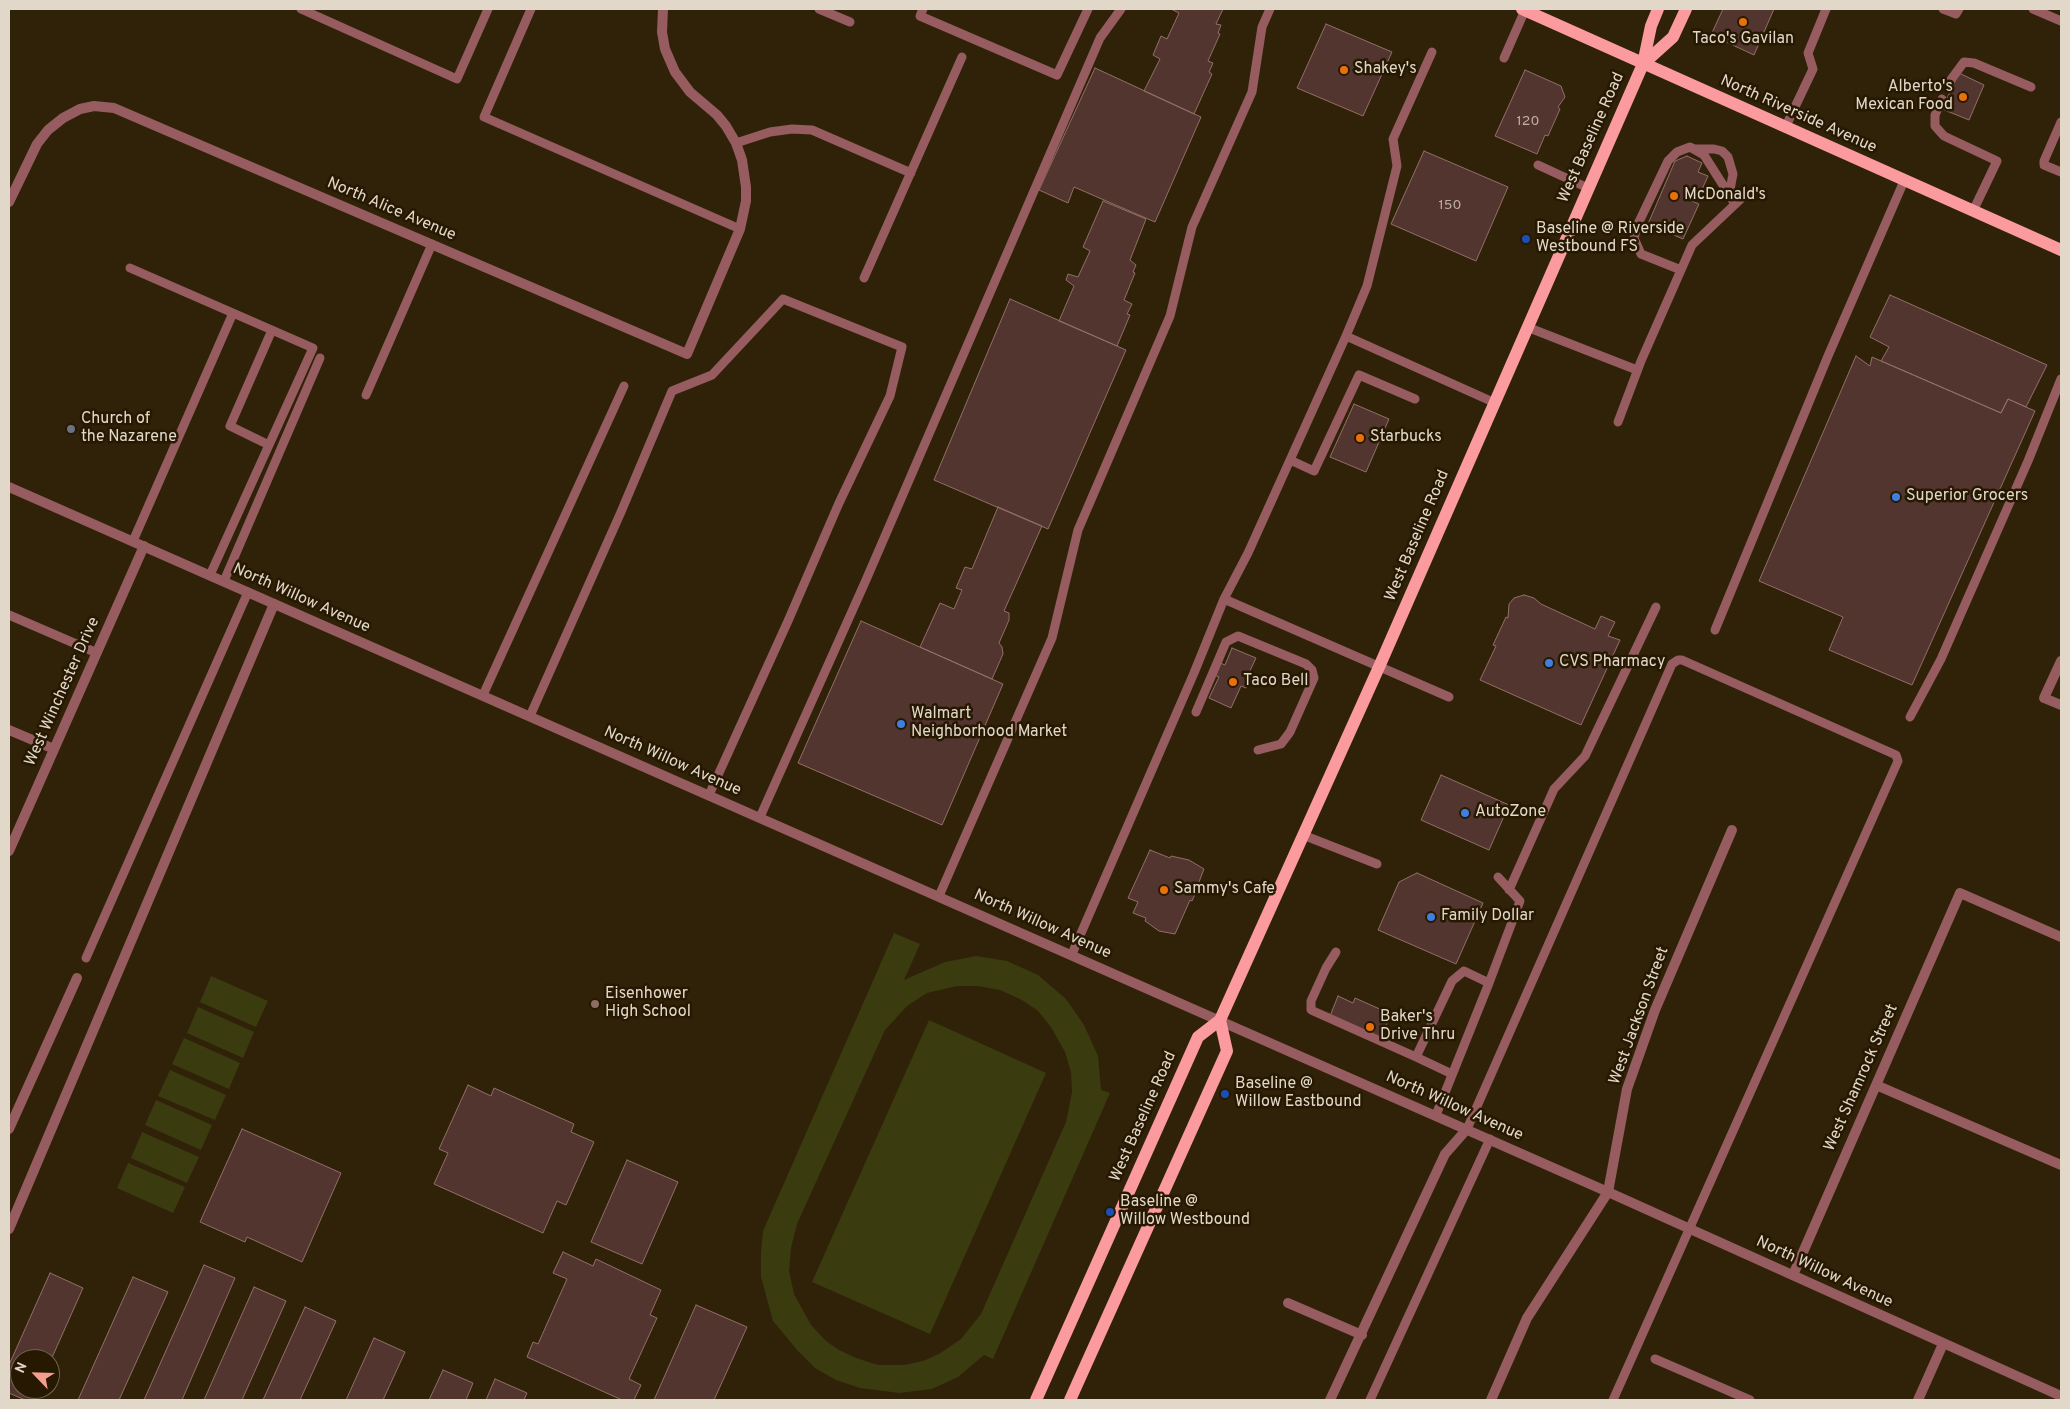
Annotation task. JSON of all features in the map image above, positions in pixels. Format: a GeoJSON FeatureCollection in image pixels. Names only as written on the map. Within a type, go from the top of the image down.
{"type":"FeatureCollection","features":[{"type":"Feature","properties":{"kind":"main road"},"geometry":{"type":"LineString","coordinates":[[1643,64],[1651,26],[1658,9]]}},
{"type":"Feature","properties":{"kind":"main road"},"geometry":{"type":"LineString","coordinates":[[1643,64],[1673,37],[1686,9]]}},
{"type":"Feature","properties":{"kind":"main road","name":"North Riverside Avenue"},"geometry":{"type":"LineString","coordinates":[[1523,10],[2061,250]]}},
{"type":"Feature","properties":{"kind":"main road","name":"West Baseline Road"},"geometry":{"type":"LineString","coordinates":[[1036,1400],[1198,1037],[1220,1020],[1379,667],[1493,402],[1643,64]]}},
{"type":"Feature","properties":{"kind":"main road"},"geometry":{"type":"LineString","coordinates":[[1070,1400],[1227,1051],[1220,1020]]}},
{"type":"Feature","properties":{"kind":"street"},"geometry":{"type":"LineString","coordinates":[[663,9],[662,32],[665,49],[675,72],[690,92],[717,115],[736,143],[742,160],[746,202],[740,229]]}},
{"type":"Feature","properties":{"kind":"street","name":"North Alice Avenue"},"geometry":{"type":"LineString","coordinates":[[9,202],[37,144],[48,130],[63,118],[80,109],[94,106],[114,108],[687,354],[740,229]]}},
{"type":"Feature","properties":{"kind":"street","name":"North Willow Avenue"},"geometry":{"type":"LineString","coordinates":[[9,487],[1436,1115],[2061,1396]]}},
{"type":"Feature","properties":{"kind":"street","name":"West Winchester Drive"},"geometry":{"type":"LineString","coordinates":[[9,851],[144,546]]}},
{"type":"Feature","properties":{"kind":"street"},"geometry":{"type":"LineString","coordinates":[[9,1230],[274,604]]}},
{"type":"Feature","properties":{"kind":"street"},"geometry":{"type":"LineString","coordinates":[[2061,661],[2044,698],[2061,705]]}},
{"type":"Feature","properties":{"kind":"street"},"geometry":{"type":"LineString","coordinates":[[9,730],[54,749]]}},
{"type":"Feature","properties":{"kind":"street","name":"West Jackson Street"},"geometry":{"type":"LineString","coordinates":[[1491,1400],[1527,1318],[1608,1192],[1627,1088],[1654,1010],[1732,830]]}},
{"type":"Feature","properties":{"kind":"street","name":"West Shamrock Street"},"geometry":{"type":"LineString","coordinates":[[1793,1275],[1960,893],[2061,937]]}},
{"type":"Feature","properties":{"kind":"street"},"geometry":{"type":"LineString","coordinates":[[9,1127],[77,978]]}},
{"type":"Feature","properties":{"kind":"street"},"geometry":{"type":"LineString","coordinates":[[1876,1085],[2061,1165]]}},
{"type":"Feature","properties":{"kind":"street"},"geometry":{"type":"LineString","coordinates":[[1330,1400],[1445,1154],[1466,1129]]}},
{"type":"Feature","properties":{"kind":"street"},"geometry":{"type":"LineString","coordinates":[[1288,1303],[1362,1335]]}},
{"type":"Feature","properties":{"kind":"street"},"geometry":{"type":"LineString","coordinates":[[1918,1400],[1943,1344]]}},
{"type":"Feature","properties":{"kind":"lane"},"geometry":{"type":"LineString","coordinates":[[301,9],[457,78],[488,9]]}},
{"type":"Feature","properties":{"kind":"lane"},"geometry":{"type":"LineString","coordinates":[[531,9],[484,118],[740,229]]}},
{"type":"Feature","properties":{"kind":"lane"},"geometry":{"type":"LineString","coordinates":[[819,9],[850,22]]}},
{"type":"Feature","properties":{"kind":"lane"},"geometry":{"type":"LineString","coordinates":[[923,9],[920,16],[1057,75],[1088,9]]}},
{"type":"Feature","properties":{"kind":"lane"},"geometry":{"type":"LineString","coordinates":[[760,817],[866,580],[1100,38],[1121,9]]}},
{"type":"Feature","properties":{"kind":"lane"},"geometry":{"type":"LineString","coordinates":[[939,896],[1052,638],[1078,530],[1170,316],[1192,227],[1252,92],[1262,27],[1270,9]]}},
{"type":"Feature","properties":{"kind":"lane"},"geometry":{"type":"LineString","coordinates":[[1785,128],[1813,68],[1808,53],[1826,9]]}},
{"type":"Feature","properties":{"kind":"lane"},"geometry":{"type":"LineString","coordinates":[[1943,9],[1956,14],[1959,9]]}},
{"type":"Feature","properties":{"kind":"lane"},"geometry":{"type":"LineString","coordinates":[[2033,9],[2061,21]]}},
{"type":"Feature","properties":{"kind":"lane"},"geometry":{"type":"LineString","coordinates":[[1504,58],[1523,10]]}},
{"type":"Feature","properties":{"kind":"lane"},"geometry":{"type":"LineString","coordinates":[[1072,954],[1224,599],[1248,553],[1367,286],[1396,174],[1397,166],[1393,139],[1432,52]]}},
{"type":"Feature","properties":{"kind":"lane"},"geometry":{"type":"LineString","coordinates":[[864,278],[962,57]]}},
{"type":"Feature","properties":{"kind":"lane"},"geometry":{"type":"LineString","coordinates":[[1950,81],[1964,62],[1974,63],[2031,87]]}},
{"type":"Feature","properties":{"kind":"lane"},"geometry":{"type":"LineString","coordinates":[[1942,99],[1935,115],[1935,126],[1944,136],[1996,161],[1973,211]]}},
{"type":"Feature","properties":{"kind":"lane"},"geometry":{"type":"LineString","coordinates":[[2061,122],[2044,165],[2061,172]]}},
{"type":"Feature","properties":{"kind":"lane"},"geometry":{"type":"LineString","coordinates":[[736,143],[770,132],[792,129],[812,130],[911,173]]}},
{"type":"Feature","properties":{"kind":"lane"},"geometry":{"type":"LineString","coordinates":[[1682,270],[1641,254],[1634,238],[1638,224],[1668,161],[1677,152],[1690,147],[1693,149],[1722,151],[1728,157],[1733,174],[1729,195]]}},
{"type":"Feature","properties":{"kind":"lane"},"geometry":{"type":"LineString","coordinates":[[1693,149],[1704,156],[1735,204]]}},
{"type":"Feature","properties":{"kind":"lane"},"geometry":{"type":"LineString","coordinates":[[1538,165],[1588,188]]}},
{"type":"Feature","properties":{"kind":"lane"},"geometry":{"type":"LineString","coordinates":[[1715,630],[1828,356],[1904,181]]}},
{"type":"Feature","properties":{"kind":"lane"},"geometry":{"type":"LineString","coordinates":[[1618,422],[1637,370],[1692,245],[1746,194]]}},
{"type":"Feature","properties":{"kind":"lane"},"geometry":{"type":"LineString","coordinates":[[366,395],[432,244]]}},
{"type":"Feature","properties":{"kind":"lane"},"geometry":{"type":"LineString","coordinates":[[130,268],[313,348],[210,576]]}},
{"type":"Feature","properties":{"kind":"lane"},"geometry":{"type":"LineString","coordinates":[[530,716],[621,512],[672,391],[712,375],[783,299],[902,348],[890,396],[839,503],[709,795]]}},
{"type":"Feature","properties":{"kind":"lane"},"geometry":{"type":"LineString","coordinates":[[133,541],[233,314]]}},
{"type":"Feature","properties":{"kind":"lane"},"geometry":{"type":"LineString","coordinates":[[1527,327],[1637,370]]}},
{"type":"Feature","properties":{"kind":"lane"},"geometry":{"type":"LineString","coordinates":[[269,445],[230,426],[272,330]]}},
{"type":"Feature","properties":{"kind":"lane"},"geometry":{"type":"LineString","coordinates":[[1346,336],[1493,402]]}},
{"type":"Feature","properties":{"kind":"lane"},"geometry":{"type":"LineString","coordinates":[[224,581],[320,358]]}},
{"type":"Feature","properties":{"kind":"lane"},"geometry":{"type":"LineString","coordinates":[[1290,460],[1314,471],[1359,375],[1414,399]]}},
{"type":"Feature","properties":{"kind":"lane"},"geometry":{"type":"LineString","coordinates":[[1910,717],[1941,659],[2028,461],[2061,378]]}},
{"type":"Feature","properties":{"kind":"lane"},"geometry":{"type":"LineString","coordinates":[[483,695],[624,386]]}},
{"type":"Feature","properties":{"kind":"lane"},"geometry":{"type":"LineString","coordinates":[[86,958],[248,592]]}},
{"type":"Feature","properties":{"kind":"lane"},"geometry":{"type":"LineString","coordinates":[[1224,599],[1449,697]]}},
{"type":"Feature","properties":{"kind":"lane"},"geometry":{"type":"LineString","coordinates":[[1509,890],[1554,789],[1585,756],[1656,607]]}},
{"type":"Feature","properties":{"kind":"lane"},"geometry":{"type":"LineString","coordinates":[[9,615],[97,653]]}},
{"type":"Feature","properties":{"kind":"lane"},"geometry":{"type":"LineString","coordinates":[[1196,712],[1226,642],[1238,636],[1306,664],[1312,670],[1314,678],[1290,732],[1281,744],[1258,750]]}},
{"type":"Feature","properties":{"kind":"lane"},"geometry":{"type":"LineString","coordinates":[[1466,1129],[1672,664],[1682,660],[1893,753],[1898,758],[1613,1400]]}},
{"type":"Feature","properties":{"kind":"lane"},"geometry":{"type":"LineString","coordinates":[[1303,835],[1377,864]]}},
{"type":"Feature","properties":{"kind":"lane"},"geometry":{"type":"LineString","coordinates":[[1436,1115],[1520,901],[1498,877]]}},
{"type":"Feature","properties":{"kind":"lane"},"geometry":{"type":"LineString","coordinates":[[1336,952],[1310,1001],[1312,1010],[1452,1074]]}},
{"type":"Feature","properties":{"kind":"lane"},"geometry":{"type":"LineString","coordinates":[[1416,1057],[1452,981],[1464,972],[1489,983]]}},
{"type":"Feature","properties":{"kind":"lane"},"geometry":{"type":"LineString","coordinates":[[1370,1400],[1490,1139]]}},
{"type":"Feature","properties":{"kind":"lane"},"geometry":{"type":"LineString","coordinates":[[1655,1359],[1750,1400]]}},
{"type":"Feature","properties":{"kind":"shaded area"},"geometry":{"type":"Polygon","coordinates":[[[894,933],[920,944],[904,980],[945,962],[976,956],[1007,961],[1038,975],[1066,999],[1084,1025],[1098,1056],[1101,1090],[1110,1093],[993,1359],[984,1355],[958,1377],[932,1389],[899,1393],[860,1388],[836,1380],[815,1368],[773,1321],[761,1277],[763,1231],[894,933]],[[957,986],[927,993],[907,1006],[885,1030],[797,1224],[791,1248],[789,1271],[794,1294],[811,1325],[826,1341],[839,1350],[878,1365],[904,1365],[923,1361],[939,1354],[961,1339],[981,1314],[1066,1122],[1072,1092],[1071,1072],[1065,1052],[1051,1027],[1037,1010],[1020,999],[1000,990],[977,986],[957,986]]]}},
{"type":"Feature","properties":{"kind":"shaded area"},"geometry":{"type":"Polygon","coordinates":[[[211,976],[268,1001],[256,1027],[200,1002],[211,976]]]}},
{"type":"Feature","properties":{"kind":"shaded area"},"geometry":{"type":"Polygon","coordinates":[[[198,1007],[254,1032],[243,1058],[187,1033],[198,1007]]]}},
{"type":"Feature","properties":{"kind":"shaded area"},"geometry":{"type":"Polygon","coordinates":[[[929,1020],[1046,1073],[930,1334],[812,1282],[929,1020]]]}},
{"type":"Feature","properties":{"kind":"shaded area"},"geometry":{"type":"Polygon","coordinates":[[[184,1038],[240,1063],[229,1089],[172,1064],[184,1038]]]}},
{"type":"Feature","properties":{"kind":"shaded area"},"geometry":{"type":"Polygon","coordinates":[[[170,1070],[226,1095],[215,1120],[158,1096],[170,1070]]]}},
{"type":"Feature","properties":{"kind":"shaded area"},"geometry":{"type":"Polygon","coordinates":[[[156,1100],[212,1125],[201,1150],[145,1125],[156,1100]]]}},
{"type":"Feature","properties":{"kind":"shaded area"},"geometry":{"type":"Polygon","coordinates":[[[142,1132],[199,1157],[187,1183],[131,1158],[142,1132]]]}},
{"type":"Feature","properties":{"kind":"shaded area"},"geometry":{"type":"Polygon","coordinates":[[[128,1163],[185,1187],[173,1213],[117,1188],[128,1163]]]}},
{"type":"Feature","properties":{"kind":"building"},"geometry":{"type":"Polygon","coordinates":[[[1171,9],[1223,9],[1216,24],[1221,25],[1218,33],[1220,34],[1208,61],[1213,63],[1209,72],[1212,74],[1194,114],[1144,91],[1160,59],[1153,55],[1161,36],[1167,39],[1179,13],[1171,9]]]}},
{"type":"Feature","properties":{"kind":"building","name":"Taco's Gavilan"},"geometry":{"type":"Polygon","coordinates":[[[1723,9],[1774,9],[1754,55],[1711,35],[1723,9]]]}},
{"type":"Feature","properties":{"kind":"building","name":"Shakey's"},"geometry":{"type":"Polygon","coordinates":[[[1326,24],[1392,52],[1363,116],[1297,88],[1326,24]]]}},
{"type":"Feature","properties":{"kind":"building"},"geometry":{"type":"Polygon","coordinates":[[[1095,68],[1201,117],[1155,222],[1074,187],[1068,203],[1039,190],[1095,68]]]}},
{"type":"Feature","properties":{"kind":"building"},"geometry":{"type":"Polygon","coordinates":[[[1525,70],[1561,86],[1565,97],[1558,107],[1560,109],[1548,136],[1545,135],[1537,154],[1495,136],[1525,70]]]}},
{"type":"Feature","properties":{"kind":"building","name":"Alberto's Mexican Food"},"geometry":{"type":"Polygon","coordinates":[[[1959,73],[1984,85],[1969,120],[1942,109],[1959,73]]]}},
{"type":"Feature","properties":{"kind":"building"},"geometry":{"type":"Polygon","coordinates":[[[1424,151],[1508,187],[1476,261],[1391,224],[1424,151]]]}},
{"type":"Feature","properties":{"kind":"building","name":"McDonald's"},"geometry":{"type":"Polygon","coordinates":[[[1687,156],[1702,163],[1698,172],[1708,176],[1700,194],[1691,189],[1687,199],[1699,204],[1683,239],[1648,224],[1675,161],[1687,156]]]}},
{"type":"Feature","properties":{"kind":"building"},"geometry":{"type":"Polygon","coordinates":[[[1103,201],[1146,219],[1130,260],[1136,265],[1133,272],[1135,273],[1124,300],[1132,304],[1127,314],[1130,315],[1117,346],[1059,321],[1074,286],[1066,280],[1068,274],[1078,277],[1090,251],[1083,247],[1103,201]]]}},
{"type":"Feature","properties":{"kind":"building"},"geometry":{"type":"Polygon","coordinates":[[[1890,295],[2047,365],[2026,407],[2008,399],[2001,413],[1881,361],[1889,347],[1870,337],[1890,295]]]}},
{"type":"Feature","properties":{"kind":"building"},"geometry":{"type":"Polygon","coordinates":[[[1010,299],[1126,350],[1048,529],[934,480],[1010,299]]]}},
{"type":"Feature","properties":{"kind":"building","name":"Superior Grocers"},"geometry":{"type":"Polygon","coordinates":[[[1856,356],[1870,366],[1872,357],[2001,413],[2008,399],[2035,411],[1912,685],[1829,650],[1843,617],[1759,581],[1856,356]]]}},
{"type":"Feature","properties":{"kind":"building","name":"Starbucks"},"geometry":{"type":"Polygon","coordinates":[[[1354,404],[1389,419],[1366,472],[1330,457],[1354,404]]]}},
{"type":"Feature","properties":{"kind":"building"},"geometry":{"type":"Polygon","coordinates":[[[998,507],[1042,526],[1004,611],[1009,613],[1009,620],[999,643],[1003,654],[992,679],[920,647],[940,603],[954,609],[962,590],[956,588],[965,567],[972,569],[998,507]]]}},
{"type":"Feature","properties":{"kind":"building","name":"CVS Pharmacy"},"geometry":{"type":"Polygon","coordinates":[[[1524,595],[1534,598],[1541,604],[1595,629],[1601,616],[1615,622],[1608,636],[1620,640],[1581,725],[1480,680],[1496,646],[1493,645],[1506,617],[1508,618],[1509,604],[1514,598],[1524,595]]]}},
{"type":"Feature","properties":{"kind":"building","name":"Walmart Neighborhood Market"},"geometry":{"type":"Polygon","coordinates":[[[861,621],[1003,684],[942,825],[798,763],[861,621]]]}},
{"type":"Feature","properties":{"kind":"building","name":"Taco Bell"},"geometry":{"type":"Polygon","coordinates":[[[1232,648],[1256,658],[1248,675],[1251,677],[1246,688],[1241,686],[1231,708],[1209,698],[1219,677],[1214,675],[1220,663],[1225,665],[1232,648]]]}},
{"type":"Feature","properties":{"kind":"building","name":"AutoZone"},"geometry":{"type":"Polygon","coordinates":[[[1441,775],[1509,805],[1489,850],[1421,820],[1441,775]]]}},
{"type":"Feature","properties":{"kind":"building","name":"Sammy's Cafe"},"geometry":{"type":"Polygon","coordinates":[[[1150,850],[1170,858],[1171,856],[1189,860],[1204,869],[1192,901],[1190,900],[1175,934],[1159,931],[1145,921],[1146,918],[1133,913],[1138,902],[1128,898],[1150,850]]]}},
{"type":"Feature","properties":{"kind":"building","name":"Family Dollar"},"geometry":{"type":"Polygon","coordinates":[[[1417,873],[1483,903],[1456,964],[1378,930],[1399,882],[1417,873]]]}},
{"type":"Feature","properties":{"kind":"building","name":"Baker's Drive Thru"},"geometry":{"type":"Polygon","coordinates":[[[1338,996],[1353,1003],[1355,998],[1391,1014],[1381,1038],[1330,1016],[1338,996]]]}},
{"type":"Feature","properties":{"kind":"building"},"geometry":{"type":"Polygon","coordinates":[[[468,1085],[491,1096],[494,1088],[574,1124],[571,1132],[594,1142],[566,1205],[557,1201],[543,1233],[434,1184],[448,1153],[439,1149],[468,1085]]]}},
{"type":"Feature","properties":{"kind":"building"},"geometry":{"type":"Polygon","coordinates":[[[242,1129],[341,1173],[302,1262],[247,1237],[245,1242],[200,1222],[242,1129]]]}},
{"type":"Feature","properties":{"kind":"building"},"geometry":{"type":"Polygon","coordinates":[[[627,1160],[678,1182],[642,1264],[591,1242],[627,1160]]]}},
{"type":"Feature","properties":{"kind":"building"},"geometry":{"type":"Polygon","coordinates":[[[563,1252],[593,1266],[596,1259],[661,1290],[650,1315],[657,1318],[629,1379],[641,1385],[634,1400],[622,1400],[527,1357],[533,1342],[538,1344],[567,1279],[553,1273],[563,1252]]]}},
{"type":"Feature","properties":{"kind":"building"},"geometry":{"type":"Polygon","coordinates":[[[204,1265],[235,1278],[182,1400],[144,1400],[204,1265]]]}},
{"type":"Feature","properties":{"kind":"building"},"geometry":{"type":"Polygon","coordinates":[[[50,1273],[83,1288],[56,1349],[16,1349],[50,1273]]]}},
{"type":"Feature","properties":{"kind":"building"},"geometry":{"type":"Polygon","coordinates":[[[133,1277],[168,1292],[119,1400],[78,1400],[133,1277]]]}},
{"type":"Feature","properties":{"kind":"building"},"geometry":{"type":"Polygon","coordinates":[[[254,1287],[286,1301],[242,1400],[204,1400],[254,1287]]]}},
{"type":"Feature","properties":{"kind":"building"},"geometry":{"type":"Polygon","coordinates":[[[696,1305],[747,1327],[714,1400],[654,1400],[696,1305]]]}},
{"type":"Feature","properties":{"kind":"building"},"geometry":{"type":"Polygon","coordinates":[[[305,1307],[336,1321],[300,1400],[263,1400],[305,1307]]]}},
{"type":"Feature","properties":{"kind":"building"},"geometry":{"type":"Polygon","coordinates":[[[374,1338],[405,1352],[383,1400],[346,1400],[374,1338]]]}},
{"type":"Feature","properties":{"kind":"building"},"geometry":{"type":"Polygon","coordinates":[[[10,1363],[10,1393],[9,1393],[10,1363]]]}},
{"type":"Feature","properties":{"kind":"building"},"geometry":{"type":"Polygon","coordinates":[[[443,1370],[473,1383],[466,1400],[429,1400],[443,1370]]]}},
{"type":"Feature","properties":{"kind":"building"},"geometry":{"type":"Polygon","coordinates":[[[495,1379],[527,1393],[524,1400],[486,1400],[495,1379]]]}},
{"type":"Feature","properties":{"kind":"place","name":"Taco's Gavilan"},"geometry":{"type":"Point","coordinates":[1743,22]}},
{"type":"Feature","properties":{"kind":"place","name":"Shakey's"},"geometry":{"type":"Point","coordinates":[1344,70]}},
{"type":"Feature","properties":{"kind":"place","name":"Alberto's Mexican Food"},"geometry":{"type":"Point","coordinates":[1963,97]}},
{"type":"Feature","properties":{"kind":"place","name":"McDonald's"},"geometry":{"type":"Point","coordinates":[1674,196]}},
{"type":"Feature","properties":{"kind":"place","name":"Baseline @ Riverside Westbound FS"},"geometry":{"type":"Point","coordinates":[1526,239]}},
{"type":"Feature","properties":{"kind":"place","name":"Church of the Nazarene"},"geometry":{"type":"Point","coordinates":[71,429]}},
{"type":"Feature","properties":{"kind":"place","name":"Starbucks"},"geometry":{"type":"Point","coordinates":[1360,438]}},
{"type":"Feature","properties":{"kind":"place","name":"Superior Grocers"},"geometry":{"type":"Point","coordinates":[1896,497]}},
{"type":"Feature","properties":{"kind":"place","name":"CVS Pharmacy"},"geometry":{"type":"Point","coordinates":[1549,663]}},
{"type":"Feature","properties":{"kind":"place","name":"Taco Bell"},"geometry":{"type":"Point","coordinates":[1233,682]}},
{"type":"Feature","properties":{"kind":"place","name":"Walmart Neighborhood Market"},"geometry":{"type":"Point","coordinates":[901,724]}},
{"type":"Feature","properties":{"kind":"place","name":"AutoZone"},"geometry":{"type":"Point","coordinates":[1465,813]}},
{"type":"Feature","properties":{"kind":"place","name":"Sammy's Cafe"},"geometry":{"type":"Point","coordinates":[1164,890]}},
{"type":"Feature","properties":{"kind":"place","name":"Family Dollar"},"geometry":{"type":"Point","coordinates":[1431,917]}},
{"type":"Feature","properties":{"kind":"place","name":"Eisenhower High School"},"geometry":{"type":"Point","coordinates":[595,1004]}},
{"type":"Feature","properties":{"kind":"place","name":"Baker's Drive Thru"},"geometry":{"type":"Point","coordinates":[1370,1027]}},
{"type":"Feature","properties":{"kind":"place","name":"Baseline @ Willow Eastbound"},"geometry":{"type":"Point","coordinates":[1225,1094]}},
{"type":"Feature","properties":{"kind":"place","name":"Baseline @ Willow Westbound"},"geometry":{"type":"Point","coordinates":[1110,1212]}}]}
